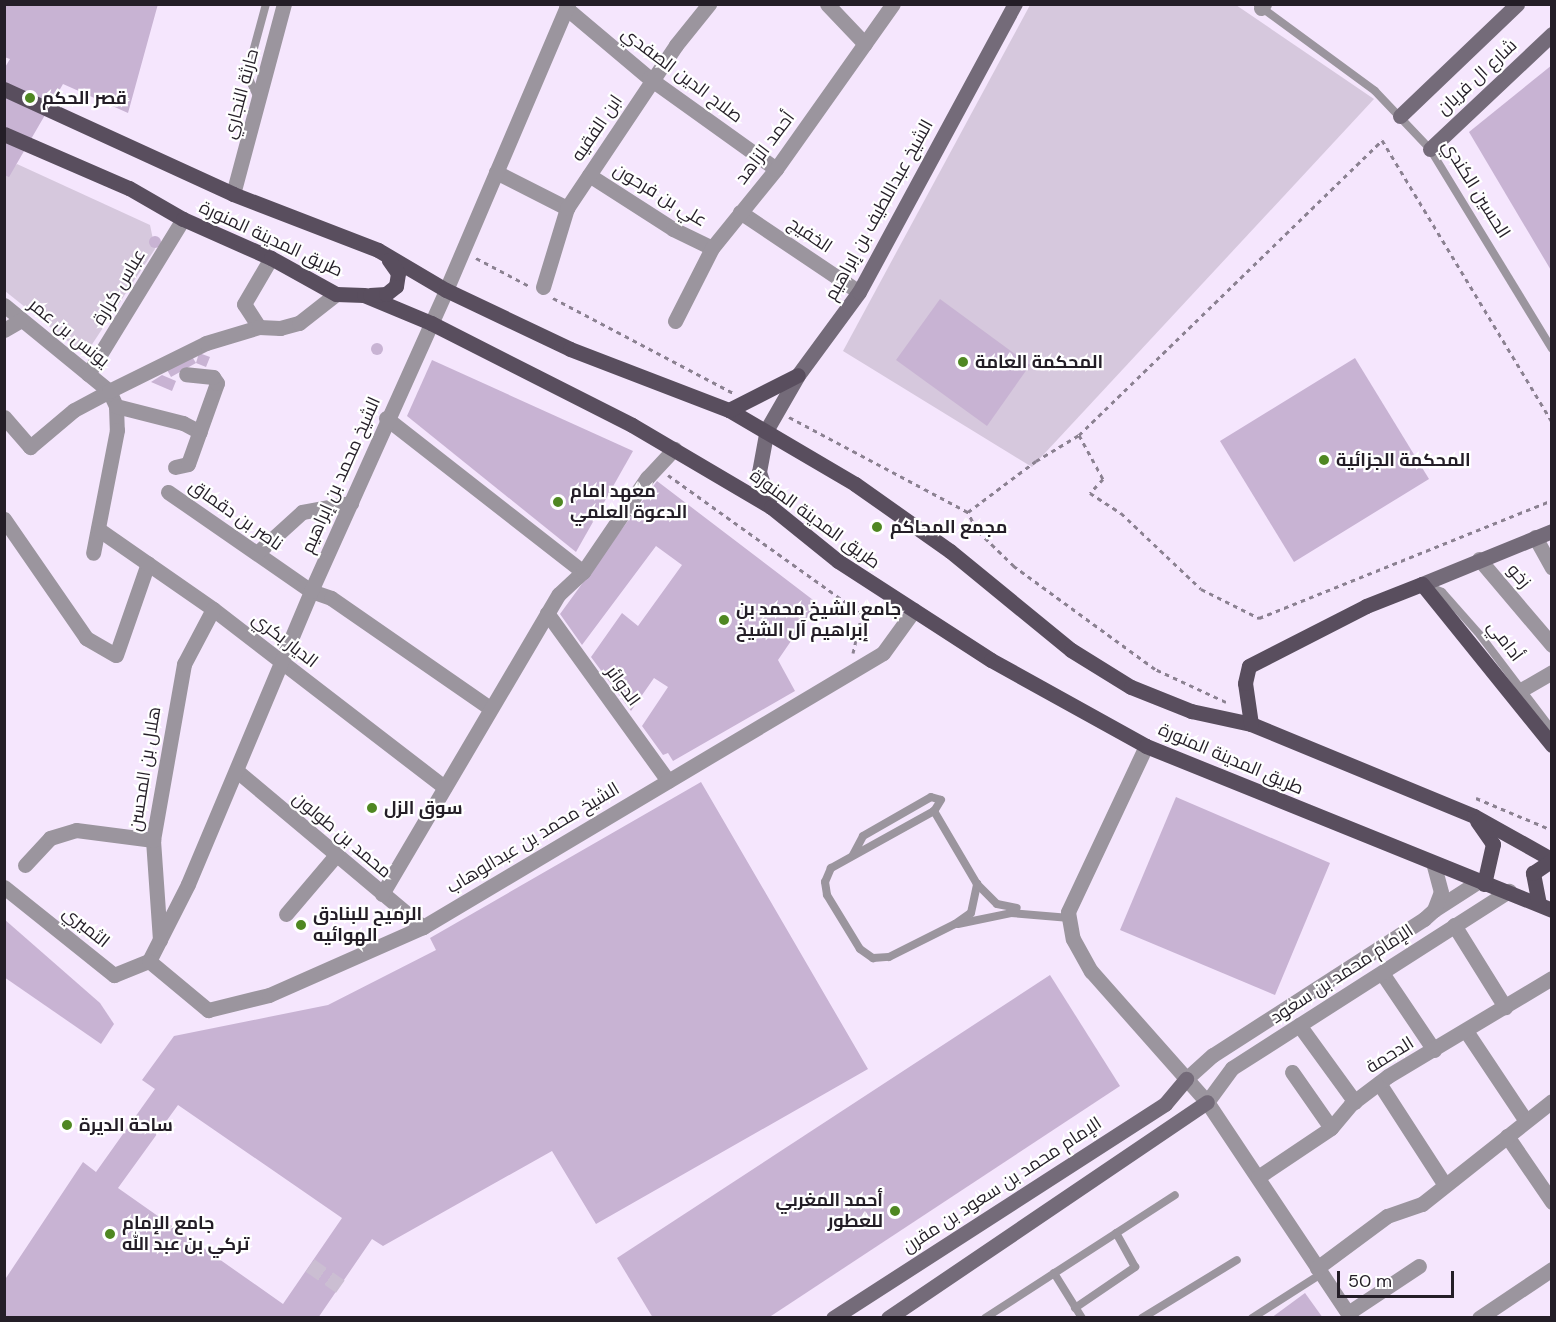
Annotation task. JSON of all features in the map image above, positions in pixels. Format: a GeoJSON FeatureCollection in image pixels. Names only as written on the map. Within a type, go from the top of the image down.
{"type":"FeatureCollection","features":[{"type":"Feature","properties":{"kind":"main road","name":"طريق المدينة المنورة"},"geometry":{"type":"LineString","coordinates":[[4,89],[233,194],[378,250],[446,290],[570,350],[729,410],[767,429],[950,551],[1071,650],[1131,687],[1191,711],[1251,724],[1474,816],[1550,859],[1533,873],[1545,907]]}},
{"type":"Feature","properties":{"kind":"main road","name":"طريق المدينة المنورة"},"geometry":{"type":"LineString","coordinates":[[4,134],[129,188],[183,219],[271,258],[336,294],[364,295],[431,323],[674,449],[771,507],[838,561],[991,660],[1146,746],[1545,907]]}},
{"type":"Feature","properties":{"kind":"main road"},"geometry":{"type":"LineString","coordinates":[[364,295],[386,294],[398,280],[396,267],[378,250]]}},
{"type":"Feature","properties":{"kind":"main road"},"geometry":{"type":"LineString","coordinates":[[729,410],[798,375]]}},
{"type":"Feature","properties":{"kind":"main road"},"geometry":{"type":"LineString","coordinates":[[1251,724],[1245,683],[1249,666],[1366,606],[1422,584],[1551,745]]}},
{"type":"Feature","properties":{"kind":"main road"},"geometry":{"type":"LineString","coordinates":[[1474,816],[1493,844],[1482,883]]}},
{"type":"Feature","properties":{"kind":"street","name":"حارثة النجاري"},"geometry":{"type":"LineString","coordinates":[[233,194],[260,101],[284,4]]}},
{"type":"Feature","properties":{"kind":"street","name":"ابن الفقيه"},"geometry":{"type":"LineString","coordinates":[[541,290],[567,208],[652,81],[709,4]]}},
{"type":"Feature","properties":{"kind":"street"},"geometry":{"type":"LineString","coordinates":[[827,4],[865,44]]}},
{"type":"Feature","properties":{"kind":"street","name":"أحمد الزاهد"},"geometry":{"type":"LineString","coordinates":[[675,321],[712,248],[776,168],[893,4]]}},
{"type":"Feature","properties":{"kind":"street","name":"الشيخ عبداللطيف بن إبراهيم"},"geometry":{"type":"LineString","coordinates":[[771,507],[759,472],[767,429],[798,375],[859,292],[1015,4]]}},
{"type":"Feature","properties":{"kind":"street","name":"شارع ال فريان"},"geometry":{"type":"LineString","coordinates":[[1400,116],[1517,4]]}},
{"type":"Feature","properties":{"kind":"street","name":"صلاح الدين الصفدي"},"geometry":{"type":"LineString","coordinates":[[567,7],[652,81],[776,168]]}},
{"type":"Feature","properties":{"kind":"street","name":"الشيخ محمد بن إبراهيم"},"geometry":{"type":"LineString","coordinates":[[149,961],[160,943],[237,771],[310,591],[446,290],[461,250],[567,7]]}},
{"type":"Feature","properties":{"kind":"street","name":"شارع ال فريان"},"geometry":{"type":"LineString","coordinates":[[1430,149],[1551,34]]}},
{"type":"Feature","properties":{"kind":"street"},"geometry":{"type":"LineString","coordinates":[[496,172],[567,208]]}},
{"type":"Feature","properties":{"kind":"street","name":"علي بن فرحون"},"geometry":{"type":"LineString","coordinates":[[589,175],[673,229],[712,248]]}},
{"type":"Feature","properties":{"kind":"street","name":"الخفيج"},"geometry":{"type":"LineString","coordinates":[[740,212],[859,292]]}},
{"type":"Feature","properties":{"kind":"street","name":"عباس كرارة"},"geometry":{"type":"LineString","coordinates":[[88,374],[183,219]]}},
{"type":"Feature","properties":{"kind":"street"},"geometry":{"type":"LineString","coordinates":[[259,327],[244,304],[271,258]]}},
{"type":"Feature","properties":{"kind":"street"},"geometry":{"type":"LineString","coordinates":[[4,417],[30,447],[74,410],[109,391],[206,343],[259,327],[280,328],[299,322],[336,294]]}},
{"type":"Feature","properties":{"kind":"street","name":"يونس بن عمر"},"geometry":{"type":"LineString","coordinates":[[4,305],[109,391]]}},
{"type":"Feature","properties":{"kind":"street"},"geometry":{"type":"LineString","coordinates":[[4,330],[21,320]]}},
{"type":"Feature","properties":{"kind":"street"},"geometry":{"type":"LineString","coordinates":[[175,467],[188,464],[217,380],[186,374]]}},
{"type":"Feature","properties":{"kind":"street"},"geometry":{"type":"LineString","coordinates":[[93,554],[117,430],[116,406],[109,391]]}},
{"type":"Feature","properties":{"kind":"street"},"geometry":{"type":"LineString","coordinates":[[116,406],[183,423],[200,432]]}},
{"type":"Feature","properties":{"kind":"street"},"geometry":{"type":"LineString","coordinates":[[387,418],[583,572]]}},
{"type":"Feature","properties":{"kind":"street"},"geometry":{"type":"LineString","coordinates":[[382,894],[473,736],[559,594],[583,572],[657,467],[674,449]]}},
{"type":"Feature","properties":{"kind":"street","name":"ناصر بن دقماق"},"geometry":{"type":"LineString","coordinates":[[168,492],[310,591],[331,598],[490,708]]}},
{"type":"Feature","properties":{"kind":"street"},"geometry":{"type":"LineString","coordinates":[[257,553],[302,512],[351,503]]}},
{"type":"Feature","properties":{"kind":"street"},"geometry":{"type":"LineString","coordinates":[[4,519],[86,638],[116,655],[148,563]]}},
{"type":"Feature","properties":{"kind":"street","name":"الديار بكري"},"geometry":{"type":"LineString","coordinates":[[98,529],[213,609],[444,787]]}},
{"type":"Feature","properties":{"kind":"street"},"geometry":{"type":"LineString","coordinates":[[1422,584],[1551,531]]}},
{"type":"Feature","properties":{"kind":"street"},"geometry":{"type":"LineString","coordinates":[[1535,537],[1551,568]]}},
{"type":"Feature","properties":{"kind":"street","name":"زخو"},"geometry":{"type":"LineString","coordinates":[[1479,559],[1551,645]]}},
{"type":"Feature","properties":{"kind":"street","name":"هلال بن المحسن"},"geometry":{"type":"LineString","coordinates":[[160,943],[153,840],[184,664],[213,609]]}},
{"type":"Feature","properties":{"kind":"street","name":"الشيخ محمد بن عبدالوهاب"},"geometry":{"type":"LineString","coordinates":[[149,961],[208,1010],[269,995],[423,927],[883,653],[914,610]]}},
{"type":"Feature","properties":{"kind":"street","name":"الدوائر"},"geometry":{"type":"LineString","coordinates":[[548,613],[668,781]]}},
{"type":"Feature","properties":{"kind":"street"},"geometry":{"type":"LineString","coordinates":[[1521,690],[1551,672]]}},
{"type":"Feature","properties":{"kind":"street"},"geometry":{"type":"LineString","coordinates":[[1146,746],[1070,915],[1071,934],[1091,971],[1207,1102],[1349,1315],[1419,1266]]}},
{"type":"Feature","properties":{"kind":"street","name":"محمد بن طولون"},"geometry":{"type":"LineString","coordinates":[[237,771],[423,927]]}},
{"type":"Feature","properties":{"kind":"street"},"geometry":{"type":"LineString","coordinates":[[25,865],[50,838],[76,830],[153,840]]}},
{"type":"Feature","properties":{"kind":"street"},"geometry":{"type":"LineString","coordinates":[[286,914],[336,855]]}},
{"type":"Feature","properties":{"kind":"street"},"geometry":{"type":"LineString","coordinates":[[1433,863],[1441,892],[1434,910]]}},
{"type":"Feature","properties":{"kind":"street","name":"الإمام محمد بن سعود"},"geometry":{"type":"LineString","coordinates":[[1186,1079],[1213,1055],[1434,910],[1482,883]]}},
{"type":"Feature","properties":{"kind":"street","name":"الثميري"},"geometry":{"type":"LineString","coordinates":[[4,887],[114,975],[149,961]]}},
{"type":"Feature","properties":{"kind":"street","name":"الإمام محمد بن سعود"},"geometry":{"type":"LineString","coordinates":[[1207,1102],[1232,1068],[1509,891]]}},
{"type":"Feature","properties":{"kind":"street"},"geometry":{"type":"LineString","coordinates":[[1454,925],[1505,1007]]}},
{"type":"Feature","properties":{"kind":"street"},"geometry":{"type":"LineString","coordinates":[[1382,973],[1434,1050]]}},
{"type":"Feature","properties":{"kind":"street","name":"الدحمة"},"geometry":{"type":"LineString","coordinates":[[1258,1177],[1330,1128],[1355,1102],[1379,1083],[1551,978]]}},
{"type":"Feature","properties":{"kind":"street"},"geometry":{"type":"LineString","coordinates":[[1299,1025],[1355,1102]]}},
{"type":"Feature","properties":{"kind":"street"},"geometry":{"type":"LineString","coordinates":[[1466,1031],[1526,1121]]}},
{"type":"Feature","properties":{"kind":"street"},"geometry":{"type":"LineString","coordinates":[[1292,1072],[1330,1128]]}},
{"type":"Feature","properties":{"kind":"street","name":"الإمام محمد بن سعود بن مقرن"},"geometry":{"type":"LineString","coordinates":[[833,1317],[1164,1104],[1186,1079]]}},
{"type":"Feature","properties":{"kind":"street"},"geometry":{"type":"LineString","coordinates":[[1379,1083],[1445,1185]]}},
{"type":"Feature","properties":{"kind":"street"},"geometry":{"type":"LineString","coordinates":[[1319,1271],[1387,1216],[1422,1204],[1551,1101]]}},
{"type":"Feature","properties":{"kind":"street"},"geometry":{"type":"LineString","coordinates":[[888,1317],[1207,1102]]}},
{"type":"Feature","properties":{"kind":"street"},"geometry":{"type":"LineString","coordinates":[[1507,1136],[1551,1202]]}},
{"type":"Feature","properties":{"kind":"street"},"geometry":{"type":"LineString","coordinates":[[1479,1317],[1551,1269]]}},
{"type":"Feature","properties":{"kind":"lane"},"geometry":{"type":"LineString","coordinates":[[260,101],[247,74],[266,4]]}},
{"type":"Feature","properties":{"kind":"lane","name":"الحسين الكندي"},"geometry":{"type":"LineString","coordinates":[[1261,6],[1367,84],[1430,149],[1551,349]]}},
{"type":"Feature","properties":{"kind":"lane","name":"أدامي"},"geometry":{"type":"LineString","coordinates":[[1422,584],[1442,592],[1551,730]]}},
{"type":"Feature","properties":{"kind":"lane"},"geometry":{"type":"LineString","coordinates":[[853,855],[863,836],[931,797],[940,800],[934,810],[831,868],[826,888],[860,949],[873,958],[889,957],[955,924],[970,913],[976,884]]}},
{"type":"Feature","properties":{"kind":"lane"},"geometry":{"type":"LineString","coordinates":[[934,810],[976,884],[1003,907],[1070,915]]}},
{"type":"Feature","properties":{"kind":"lane"},"geometry":{"type":"LineString","coordinates":[[955,924],[1011,913],[1070,915]]}},
{"type":"Feature","properties":{"kind":"lane"},"geometry":{"type":"LineString","coordinates":[[985,1317],[1174,1195]]}},
{"type":"Feature","properties":{"kind":"lane"},"geometry":{"type":"LineString","coordinates":[[1075,1308],[1135,1267],[1116,1233]]}},
{"type":"Feature","properties":{"kind":"lane"},"geometry":{"type":"LineString","coordinates":[[1142,1317],[1237,1260]]}},
{"type":"Feature","properties":{"kind":"lane"},"geometry":{"type":"LineString","coordinates":[[1252,1317],[1319,1271]]}},
{"type":"Feature","properties":{"kind":"lane"},"geometry":{"type":"LineString","coordinates":[[1054,1273],[1082,1317]]}},
{"type":"Feature","properties":{"kind":"path"},"geometry":{"type":"LineString","coordinates":[[968,512],[1036,460],[1078,435],[1382,140],[1551,422]]}},
{"type":"Feature","properties":{"kind":"path"},"geometry":{"type":"LineString","coordinates":[[461,250],[736,394],[742,393]]}},
{"type":"Feature","properties":{"kind":"path"},"geometry":{"type":"LineString","coordinates":[[804,427],[968,512],[976,529],[1014,566],[1155,669],[1217,698]]}},
{"type":"Feature","properties":{"kind":"path"},"geometry":{"type":"LineString","coordinates":[[1078,435],[1103,479],[1090,493],[1121,513],[1201,589],[1258,618],[1551,500]]}},
{"type":"Feature","properties":{"kind":"path"},"geometry":{"type":"LineString","coordinates":[[657,467],[862,614],[849,674]]}},
{"type":"Feature","properties":{"kind":"shaded area"},"geometry":{"type":"Polygon","coordinates":[[[1030,5],[1236,5],[1374,99],[1032,467],[843,351],[1030,5]]]}},
{"type":"Feature","properties":{"kind":"shaded area"},"geometry":{"type":"Polygon","coordinates":[[[17,164],[150,225],[155,249],[85,355],[5,291],[4,175],[17,164]]]}},
{"type":"Feature","properties":{"kind":"building","name":"قصر الحكم"},"geometry":{"type":"Polygon","coordinates":[[[4,4],[158,4],[128,113],[63,84],[9,177],[4,175],[4,69],[10,59],[4,57],[4,4]]]}},
{"type":"Feature","properties":{"kind":"building"},"geometry":{"type":"Polygon","coordinates":[[[1552,65],[1552,272],[1469,132],[1552,65]]]}},
{"type":"Feature","properties":{"kind":"building"},"geometry":{"type":"Polygon","coordinates":[[[157,236],[161,242],[157,248],[153,248],[149,240],[157,236]]]}},
{"type":"Feature","properties":{"kind":"building","name":"المحكمة العامة"},"geometry":{"type":"Polygon","coordinates":[[[940,299],[1030,365],[987,426],[896,360],[940,299]]]}},
{"type":"Feature","properties":{"kind":"building"},"geometry":{"type":"Polygon","coordinates":[[[379,343],[383,349],[379,355],[375,355],[371,347],[379,343]]]}},
{"type":"Feature","properties":{"kind":"building"},"geometry":{"type":"Polygon","coordinates":[[[199,353],[210,357],[206,367],[196,363],[199,353]]]}},
{"type":"Feature","properties":{"kind":"building"},"geometry":{"type":"Polygon","coordinates":[[[191,355],[196,363],[171,377],[166,368],[191,355]]]}},
{"type":"Feature","properties":{"kind":"building","name":"المحكمة الجزائية"},"geometry":{"type":"Polygon","coordinates":[[[1355,358],[1429,479],[1294,562],[1220,441],[1355,358]]]}},
{"type":"Feature","properties":{"kind":"building","name":"معهد امام الدعوة العلمي"},"geometry":{"type":"Polygon","coordinates":[[[432,360],[633,451],[576,552],[407,416],[432,360]]]}},
{"type":"Feature","properties":{"kind":"building"},"geometry":{"type":"Polygon","coordinates":[[[162,375],[176,381],[172,391],[151,382],[162,375]]]}},
{"type":"Feature","properties":{"kind":"building","name":"جامع الشيخ محمد بن إبراهيم آل الشيخ"},"geometry":{"type":"Polygon","coordinates":[[[657,481],[817,603],[778,660],[795,691],[673,761],[668,753],[663,755],[642,726],[668,687],[654,678],[631,711],[591,657],[622,613],[638,626],[682,565],[656,546],[582,645],[560,614],[657,481]]]}},
{"type":"Feature","properties":{"kind":"building"},"geometry":{"type":"Polygon","coordinates":[[[701,782],[868,1069],[596,1224],[552,1151],[383,1246],[372,1239],[318,1318],[4,1318],[4,1281],[83,1162],[96,1172],[155,1089],[142,1080],[174,1036],[328,1005],[436,950],[430,938],[701,782]],[[178,1105],[118,1188],[283,1304],[342,1218],[178,1105]]]}},
{"type":"Feature","properties":{"kind":"building"},"geometry":{"type":"Polygon","coordinates":[[[1176,797],[1330,863],[1275,995],[1120,930],[1176,797]]]}},
{"type":"Feature","properties":{"kind":"building"},"geometry":{"type":"Polygon","coordinates":[[[4,919],[100,1003],[114,1024],[101,1044],[4,977],[4,919]]]}},
{"type":"Feature","properties":{"kind":"building"},"geometry":{"type":"Polygon","coordinates":[[[1050,975],[1120,1086],[768,1318],[653,1318],[617,1258],[1050,975]]]}},
{"type":"Feature","properties":{"kind":"building"},"geometry":{"type":"Polygon","coordinates":[[[1305,1293],[1323,1318],[1271,1318],[1305,1293]]]}},
{"type":"Feature","properties":{"kind":"tunnel"},"geometry":{"type":"LineString","coordinates":[[310,1265],[340,1286]]}},
{"type":"Feature","properties":{"kind":"place","name":"قصر الحكم"},"geometry":{"type":"Point","coordinates":[30,98]}},
{"type":"Feature","properties":{"kind":"place","name":"المحكمة العامة"},"geometry":{"type":"Point","coordinates":[963,362]}},
{"type":"Feature","properties":{"kind":"place","name":"المحكمة الجزائية"},"geometry":{"type":"Point","coordinates":[1324,460]}},
{"type":"Feature","properties":{"kind":"place","name":"معهد امام الدعوة العلمي"},"geometry":{"type":"Point","coordinates":[558,502]}},
{"type":"Feature","properties":{"kind":"place","name":"مجمع المحاكم"},"geometry":{"type":"Point","coordinates":[877,527]}},
{"type":"Feature","properties":{"kind":"place","name":"جامع الشيخ محمد بن إبراهيم آل الشيخ"},"geometry":{"type":"Point","coordinates":[724,620]}},
{"type":"Feature","properties":{"kind":"place","name":"سوق الزل"},"geometry":{"type":"Point","coordinates":[372,808]}},
{"type":"Feature","properties":{"kind":"place","name":"الرميح للبنادق الهوائيه"},"geometry":{"type":"Point","coordinates":[301,925]}},
{"type":"Feature","properties":{"kind":"place","name":"ساحة الديرة"},"geometry":{"type":"Point","coordinates":[67,1125]}},
{"type":"Feature","properties":{"kind":"place","name":"أحمد المغربي للعطور"},"geometry":{"type":"Point","coordinates":[895,1211]}},
{"type":"Feature","properties":{"kind":"place","name":"جامع الإمام تركي بن عبد الله"},"geometry":{"type":"Point","coordinates":[110,1234]}}]}
